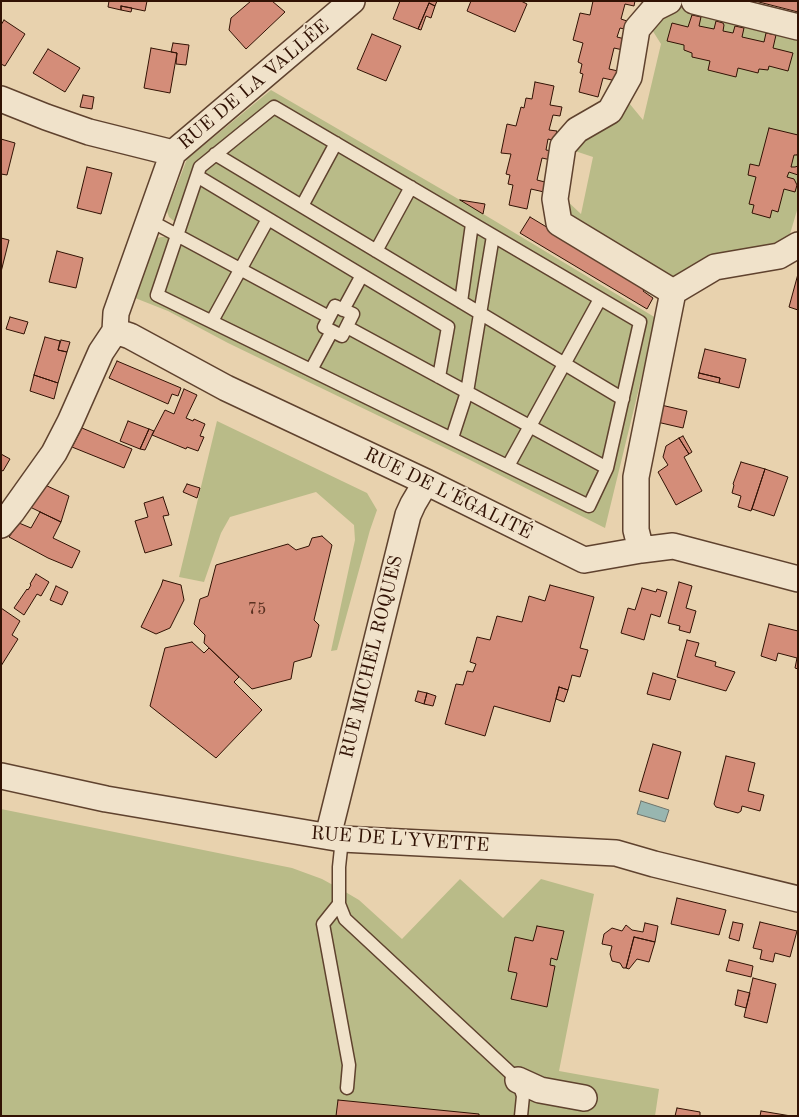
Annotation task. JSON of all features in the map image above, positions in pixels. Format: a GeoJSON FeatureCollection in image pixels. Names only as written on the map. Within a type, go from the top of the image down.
{"type":"FeatureCollection","features":[{"type":"Feature","properties":{"kind":"street","name":"RUE DE LA VALLÉE"},"geometry":{"type":"LineString","coordinates":[[1,525],[54,453],[102,352],[115,331],[116,313],[173,152],[352,1]]}},
{"type":"Feature","properties":{"kind":"street"},"geometry":{"type":"LineString","coordinates":[[669,1],[655,8],[637,29],[629,77],[610,111],[577,130],[563,146],[555,199],[559,223],[673,292]]}},
{"type":"Feature","properties":{"kind":"street"},"geometry":{"type":"LineString","coordinates":[[694,1],[798,27]]}},
{"type":"Feature","properties":{"kind":"street"},"geometry":{"type":"LineString","coordinates":[[1,99],[46,118],[89,132],[173,152]]}},
{"type":"Feature","properties":{"kind":"street"},"geometry":{"type":"LineString","coordinates":[[641,550],[636,530],[636,477],[673,292],[716,267],[791,254]]}},
{"type":"Feature","properties":{"kind":"street","name":"RUE DE L'ÉGALITÉ"},"geometry":{"type":"LineString","coordinates":[[115,331],[130,336],[226,388],[426,482],[584,560],[672,546],[798,579]]}},
{"type":"Feature","properties":{"kind":"street","name":"RUE MICHEL ROQUES"},"geometry":{"type":"LineString","coordinates":[[335,838],[408,515],[426,482]]}},
{"type":"Feature","properties":{"kind":"street","name":"RUE DE L'YVETTE"},"geometry":{"type":"LineString","coordinates":[[1,776],[106,800],[335,838],[616,853],[798,899]]}},
{"type":"Feature","properties":{"kind":"street"},"geometry":{"type":"LineString","coordinates":[[518,1080],[540,1090],[584,1098]]}},
{"type":"Feature","properties":{"kind":"lane"},"geometry":{"type":"LineString","coordinates":[[274,107],[640,322],[607,468],[589,506],[157,295],[200,167],[215,154],[274,107]]}},
{"type":"Feature","properties":{"kind":"lane"},"geometry":{"type":"LineString","coordinates":[[302,206],[336,143]]}},
{"type":"Feature","properties":{"kind":"lane"},"geometry":{"type":"LineString","coordinates":[[215,154],[623,399]]}},
{"type":"Feature","properties":{"kind":"lane"},"geometry":{"type":"LineString","coordinates":[[197,176],[448,327],[439,377]]}},
{"type":"Feature","properties":{"kind":"lane"},"geometry":{"type":"LineString","coordinates":[[376,251],[411,187]]}},
{"type":"Feature","properties":{"kind":"lane"},"geometry":{"type":"LineString","coordinates":[[212,321],[268,219]]}},
{"type":"Feature","properties":{"kind":"lane"},"geometry":{"type":"LineString","coordinates":[[148,220],[329,317]]}},
{"type":"Feature","properties":{"kind":"lane"},"geometry":{"type":"LineString","coordinates":[[461,302],[472,224]]}},
{"type":"Feature","properties":{"kind":"lane"},"geometry":{"type":"LineString","coordinates":[[452,438],[467,392],[493,236]]}},
{"type":"Feature","properties":{"kind":"lane"},"geometry":{"type":"LineString","coordinates":[[343,310],[362,275]]}},
{"type":"Feature","properties":{"kind":"lane"},"geometry":{"type":"LineString","coordinates":[[508,466],[600,299]]}},
{"type":"Feature","properties":{"kind":"lane"},"geometry":{"type":"LineString","coordinates":[[335,306],[343,310],[353,314],[342,336],[324,327],[335,306]]}},
{"type":"Feature","properties":{"kind":"lane"},"geometry":{"type":"LineString","coordinates":[[347,327],[607,468]]}},
{"type":"Feature","properties":{"kind":"lane"},"geometry":{"type":"LineString","coordinates":[[311,370],[332,331]]}},
{"type":"Feature","properties":{"kind":"lane"},"geometry":{"type":"LineString","coordinates":[[335,838],[339,866],[339,904],[345,919],[518,1080],[523,1096],[521,1116]]}},
{"type":"Feature","properties":{"kind":"lane"},"geometry":{"type":"LineString","coordinates":[[339,904],[323,924],[349,1065],[347,1088]]}},
{"type":"Feature","properties":{"kind":"green space"},"geometry":{"type":"Polygon","coordinates":[[[680,7],[798,36],[798,207],[790,234],[781,244],[669,281],[564,218],[563,197],[581,214],[593,157],[575,151],[580,143],[629,103],[643,120],[661,44],[649,25],[665,11],[680,7]]]}},
{"type":"Feature","properties":{"kind":"green space"},"geometry":{"type":"Polygon","coordinates":[[[271,90],[460,200],[656,318],[605,528],[470,460],[228,343],[168,311],[135,298],[157,238],[166,237],[175,222],[169,217],[167,211],[187,159],[271,90]]]}},
{"type":"Feature","properties":{"kind":"green space"},"geometry":{"type":"Polygon","coordinates":[[[217,421],[367,493],[377,510],[337,650],[331,651],[355,540],[354,525],[316,492],[230,517],[221,533],[204,582],[179,577],[217,421]]]}},
{"type":"Feature","properties":{"kind":"green space"},"geometry":{"type":"Polygon","coordinates":[[[1,809],[292,868],[322,879],[359,900],[402,939],[460,879],[503,918],[541,879],[594,894],[559,1071],[659,1089],[655,1116],[1,1116],[1,809]]]}},
{"type":"Feature","properties":{"kind":"water"},"geometry":{"type":"Polygon","coordinates":[[[641,801],[669,810],[665,822],[637,814],[641,801]]]}},
{"type":"Feature","properties":{"kind":"building"},"geometry":{"type":"Polygon","coordinates":[[[109,1],[147,1],[145,11],[121,6],[121,10],[108,7],[109,1]]]}},
{"type":"Feature","properties":{"kind":"building"},"geometry":{"type":"Polygon","coordinates":[[[251,1],[272,1],[285,12],[246,49],[229,30],[231,18],[251,1]]]}},
{"type":"Feature","properties":{"kind":"building"},"geometry":{"type":"Polygon","coordinates":[[[400,1],[437,1],[435,6],[429,3],[418,29],[393,19],[400,1]]]}},
{"type":"Feature","properties":{"kind":"building"},"geometry":{"type":"Polygon","coordinates":[[[471,1],[521,1],[527,4],[515,32],[467,11],[471,1]]]}},
{"type":"Feature","properties":{"kind":"building"},"geometry":{"type":"Polygon","coordinates":[[[593,1],[635,1],[634,6],[625,4],[621,19],[630,22],[628,28],[620,28],[617,37],[625,39],[623,50],[614,48],[609,69],[618,71],[616,81],[603,78],[598,97],[579,92],[583,74],[580,73],[582,64],[578,62],[583,43],[573,40],[580,13],[590,15],[593,1]]]}},
{"type":"Feature","properties":{"kind":"building"},"geometry":{"type":"Polygon","coordinates":[[[755,1],[798,1],[798,12],[755,1]]]}},
{"type":"Feature","properties":{"kind":"building"},"geometry":{"type":"Polygon","coordinates":[[[429,3],[435,6],[431,18],[426,16],[421,30],[418,29],[429,3]]]}},
{"type":"Feature","properties":{"kind":"building"},"geometry":{"type":"Polygon","coordinates":[[[121,6],[132,8],[131,12],[121,10],[121,6]]]}},
{"type":"Feature","properties":{"kind":"building"},"geometry":{"type":"Polygon","coordinates":[[[692,15],[701,17],[699,26],[714,29],[716,21],[723,23],[723,31],[733,33],[735,26],[744,28],[742,37],[764,42],[766,33],[776,35],[773,48],[793,53],[788,71],[769,66],[768,70],[759,69],[758,73],[738,68],[736,77],[708,70],[710,61],[692,57],[692,53],[684,50],[684,45],[667,41],[672,23],[688,27],[692,15]]]}},
{"type":"Feature","properties":{"kind":"building"},"geometry":{"type":"Polygon","coordinates":[[[4,20],[25,34],[5,66],[1,64],[1,25],[4,20]]]}},
{"type":"Feature","properties":{"kind":"building"},"geometry":{"type":"Polygon","coordinates":[[[372,34],[401,46],[386,81],[357,69],[372,34]]]}},
{"type":"Feature","properties":{"kind":"building"},"geometry":{"type":"Polygon","coordinates":[[[173,43],[189,45],[186,65],[176,64],[177,53],[171,52],[173,43]]]}},
{"type":"Feature","properties":{"kind":"building"},"geometry":{"type":"Polygon","coordinates":[[[151,48],[177,53],[170,93],[144,88],[151,48]]]}},
{"type":"Feature","properties":{"kind":"building"},"geometry":{"type":"Polygon","coordinates":[[[48,49],[80,68],[65,92],[33,73],[48,49]]]}},
{"type":"Feature","properties":{"kind":"building"},"geometry":{"type":"Polygon","coordinates":[[[535,82],[554,86],[550,105],[562,107],[560,116],[553,115],[549,130],[557,131],[555,138],[552,140],[548,139],[546,150],[552,151],[551,160],[542,158],[537,180],[545,182],[544,192],[531,189],[527,209],[509,205],[513,185],[508,184],[510,175],[506,174],[511,154],[501,153],[507,124],[516,126],[521,107],[524,108],[526,98],[532,99],[535,82]]]}},
{"type":"Feature","properties":{"kind":"building"},"geometry":{"type":"Polygon","coordinates":[[[83,95],[94,97],[92,109],[80,107],[83,95]]]}},
{"type":"Feature","properties":{"kind":"building"},"geometry":{"type":"Polygon","coordinates":[[[769,128],[798,135],[798,152],[797,155],[794,155],[791,167],[798,166],[798,175],[789,172],[787,177],[794,179],[797,185],[795,192],[784,189],[778,212],[772,210],[770,218],[752,213],[754,205],[749,204],[756,177],[748,175],[750,164],[759,166],[769,128]]]}},
{"type":"Feature","properties":{"kind":"building"},"geometry":{"type":"Polygon","coordinates":[[[1,139],[15,143],[7,175],[1,174],[1,139]]]}},
{"type":"Feature","properties":{"kind":"building"},"geometry":{"type":"Polygon","coordinates":[[[87,167],[112,173],[101,214],[77,208],[87,167]]]}},
{"type":"Feature","properties":{"kind":"building"},"geometry":{"type":"Polygon","coordinates":[[[460,200],[485,204],[483,214],[460,200]]]}},
{"type":"Feature","properties":{"kind":"building"},"geometry":{"type":"Polygon","coordinates":[[[530,217],[646,287],[643,291],[653,298],[647,309],[520,233],[530,217]]]}},
{"type":"Feature","properties":{"kind":"building"},"geometry":{"type":"Polygon","coordinates":[[[1,238],[9,240],[1,272],[1,238]]]}},
{"type":"Feature","properties":{"kind":"building"},"geometry":{"type":"Polygon","coordinates":[[[57,251],[83,258],[76,288],[49,282],[57,251]]]}},
{"type":"Feature","properties":{"kind":"building"},"geometry":{"type":"Polygon","coordinates":[[[798,274],[798,310],[789,307],[798,274]]]}},
{"type":"Feature","properties":{"kind":"building"},"geometry":{"type":"Polygon","coordinates":[[[10,317],[28,322],[24,334],[6,329],[10,317]]]}},
{"type":"Feature","properties":{"kind":"building"},"geometry":{"type":"Polygon","coordinates":[[[45,337],[60,341],[58,350],[67,352],[58,383],[34,375],[45,337]]]}},
{"type":"Feature","properties":{"kind":"building"},"geometry":{"type":"Polygon","coordinates":[[[61,340],[70,342],[67,352],[58,350],[61,340]]]}},
{"type":"Feature","properties":{"kind":"building"},"geometry":{"type":"Polygon","coordinates":[[[705,349],[746,359],[739,388],[719,383],[720,378],[699,373],[705,349]]]}},
{"type":"Feature","properties":{"kind":"building"},"geometry":{"type":"Polygon","coordinates":[[[117,361],[181,388],[178,396],[172,394],[168,404],[109,378],[117,361]]]}},
{"type":"Feature","properties":{"kind":"building"},"geometry":{"type":"Polygon","coordinates":[[[699,373],[720,378],[719,383],[698,378],[699,373]]]}},
{"type":"Feature","properties":{"kind":"building"},"geometry":{"type":"Polygon","coordinates":[[[34,375],[58,383],[54,399],[30,391],[34,375]]]}},
{"type":"Feature","properties":{"kind":"building"},"geometry":{"type":"Polygon","coordinates":[[[184,389],[197,395],[186,418],[205,424],[200,436],[204,437],[198,451],[187,447],[186,449],[152,435],[165,410],[174,414],[184,389]]]}},
{"type":"Feature","properties":{"kind":"building"},"geometry":{"type":"Polygon","coordinates":[[[661,405],[687,411],[683,428],[657,422],[661,405]]]}},
{"type":"Feature","properties":{"kind":"building"},"geometry":{"type":"Polygon","coordinates":[[[128,421],[149,429],[140,449],[120,441],[128,421]]]}},
{"type":"Feature","properties":{"kind":"building"},"geometry":{"type":"Polygon","coordinates":[[[82,428],[132,449],[124,468],[72,447],[82,428]]]}},
{"type":"Feature","properties":{"kind":"building"},"geometry":{"type":"Polygon","coordinates":[[[149,429],[154,431],[145,450],[140,449],[149,429]]]}},
{"type":"Feature","properties":{"kind":"building"},"geometry":{"type":"Polygon","coordinates":[[[683,436],[692,452],[689,454],[679,438],[683,436]]]}},
{"type":"Feature","properties":{"kind":"building"},"geometry":{"type":"Polygon","coordinates":[[[679,438],[689,454],[684,457],[702,491],[676,505],[658,472],[668,465],[663,457],[666,446],[679,438]]]}},
{"type":"Feature","properties":{"kind":"building"},"geometry":{"type":"Polygon","coordinates":[[[1,454],[10,459],[3,471],[1,470],[1,454]]]}},
{"type":"Feature","properties":{"kind":"building"},"geometry":{"type":"Polygon","coordinates":[[[741,462],[765,469],[751,511],[738,507],[741,496],[732,493],[733,484],[741,462]]]}},
{"type":"Feature","properties":{"kind":"building"},"geometry":{"type":"Polygon","coordinates":[[[765,469],[788,477],[774,516],[752,509],[765,469]]]}},
{"type":"Feature","properties":{"kind":"building"},"geometry":{"type":"Polygon","coordinates":[[[187,484],[200,488],[197,498],[183,492],[187,484]]]}},
{"type":"Feature","properties":{"kind":"building"},"geometry":{"type":"Polygon","coordinates":[[[45,485],[69,496],[61,522],[30,507],[45,485]]]}},
{"type":"Feature","properties":{"kind":"building"},"geometry":{"type":"Polygon","coordinates":[[[163,497],[169,515],[163,516],[172,545],[145,553],[135,521],[148,517],[144,503],[163,497]]]}},
{"type":"Feature","properties":{"kind":"building"},"geometry":{"type":"Polygon","coordinates":[[[40,512],[61,522],[53,538],[80,551],[72,568],[48,558],[9,537],[19,523],[31,528],[40,512]]]}},
{"type":"Feature","properties":{"kind":"building"},"geometry":{"type":"Polygon","coordinates":[[[322,536],[332,545],[314,620],[319,625],[311,657],[294,662],[291,679],[252,689],[204,643],[205,635],[194,624],[200,599],[208,596],[216,565],[288,544],[296,550],[309,546],[312,538],[322,536]]]}},
{"type":"Feature","properties":{"kind":"building"},"geometry":{"type":"Polygon","coordinates":[[[36,574],[49,582],[41,596],[37,594],[24,615],[14,608],[28,590],[36,574]]]}},
{"type":"Feature","properties":{"kind":"building"},"geometry":{"type":"Polygon","coordinates":[[[163,580],[181,585],[184,600],[170,628],[156,634],[141,627],[163,580]]]}},
{"type":"Feature","properties":{"kind":"building"},"geometry":{"type":"Polygon","coordinates":[[[679,582],[692,586],[686,608],[696,611],[690,633],[679,630],[680,626],[668,623],[679,582]]]}},
{"type":"Feature","properties":{"kind":"building"},"geometry":{"type":"Polygon","coordinates":[[[550,585],[594,597],[580,648],[588,650],[580,677],[572,675],[568,690],[559,687],[550,722],[494,706],[485,736],[445,724],[456,684],[463,685],[467,671],[473,672],[476,664],[470,662],[477,637],[490,640],[497,616],[522,622],[529,596],[545,601],[550,585]]]}},
{"type":"Feature","properties":{"kind":"building"},"geometry":{"type":"Polygon","coordinates":[[[56,586],[68,592],[62,605],[50,600],[56,586]]]}},
{"type":"Feature","properties":{"kind":"building"},"geometry":{"type":"Polygon","coordinates":[[[642,588],[656,592],[657,589],[667,592],[660,617],[651,614],[644,640],[621,633],[628,608],[635,610],[642,588]]]}},
{"type":"Feature","properties":{"kind":"building"},"geometry":{"type":"Polygon","coordinates":[[[1,608],[20,621],[12,635],[18,639],[1,666],[1,608]]]}},
{"type":"Feature","properties":{"kind":"building"},"geometry":{"type":"Polygon","coordinates":[[[769,624],[798,631],[798,669],[795,668],[797,658],[778,653],[776,661],[761,656],[769,624]]]}},
{"type":"Feature","properties":{"kind":"building"},"geometry":{"type":"Polygon","coordinates":[[[687,640],[699,643],[695,656],[716,662],[715,666],[735,672],[726,691],[677,677],[687,640]]]}},
{"type":"Feature","properties":{"kind":"building"},"geometry":{"type":"Polygon","coordinates":[[[192,642],[204,653],[209,648],[239,677],[234,682],[262,710],[216,758],[150,706],[165,648],[192,642]]]}},
{"type":"Feature","properties":{"kind":"building"},"geometry":{"type":"Polygon","coordinates":[[[653,673],[676,680],[670,700],[647,694],[653,673]]]}},
{"type":"Feature","properties":{"kind":"building"},"geometry":{"type":"Polygon","coordinates":[[[559,687],[568,690],[564,702],[556,699],[559,687]]]}},
{"type":"Feature","properties":{"kind":"building"},"geometry":{"type":"Polygon","coordinates":[[[418,691],[427,693],[424,704],[415,701],[418,691]]]}},
{"type":"Feature","properties":{"kind":"building"},"geometry":{"type":"Polygon","coordinates":[[[427,693],[436,696],[433,706],[424,704],[427,693]]]}},
{"type":"Feature","properties":{"kind":"building"},"geometry":{"type":"Polygon","coordinates":[[[653,744],[681,752],[668,799],[639,791],[653,744]]]}},
{"type":"Feature","properties":{"kind":"building"},"geometry":{"type":"Polygon","coordinates":[[[726,756],[755,763],[748,791],[764,795],[760,811],[742,806],[741,811],[738,813],[716,807],[714,804],[726,756]]]}},
{"type":"Feature","properties":{"kind":"building"},"geometry":{"type":"Polygon","coordinates":[[[677,898],[726,910],[719,935],[671,924],[677,898]]]}},
{"type":"Feature","properties":{"kind":"building"},"geometry":{"type":"Polygon","coordinates":[[[733,922],[743,924],[739,941],[729,938],[733,922]]]}},
{"type":"Feature","properties":{"kind":"building"},"geometry":{"type":"Polygon","coordinates":[[[760,922],[797,931],[790,957],[775,953],[773,962],[760,959],[762,950],[753,948],[760,922]]]}},
{"type":"Feature","properties":{"kind":"building"},"geometry":{"type":"Polygon","coordinates":[[[645,923],[658,926],[655,942],[634,937],[626,968],[623,968],[620,963],[612,961],[610,954],[612,946],[602,944],[604,934],[612,928],[622,931],[626,925],[632,930],[643,932],[645,923]]]}},
{"type":"Feature","properties":{"kind":"building"},"geometry":{"type":"Polygon","coordinates":[[[537,926],[564,931],[557,960],[551,958],[550,965],[555,966],[547,1007],[511,999],[517,973],[508,971],[515,937],[533,941],[537,926]]]}},
{"type":"Feature","properties":{"kind":"building"},"geometry":{"type":"Polygon","coordinates":[[[634,937],[655,942],[649,962],[637,959],[629,969],[626,968],[634,937]]]}},
{"type":"Feature","properties":{"kind":"building"},"geometry":{"type":"Polygon","coordinates":[[[729,960],[753,966],[751,977],[726,971],[729,960]]]}},
{"type":"Feature","properties":{"kind":"building"},"geometry":{"type":"Polygon","coordinates":[[[753,978],[776,984],[767,1023],[744,1017],[753,978]]]}},
{"type":"Feature","properties":{"kind":"building"},"geometry":{"type":"Polygon","coordinates":[[[738,990],[750,993],[746,1008],[735,1005],[738,990]]]}},
{"type":"Feature","properties":{"kind":"building"},"geometry":{"type":"Polygon","coordinates":[[[338,1100],[479,1114],[479,1116],[336,1116],[338,1100]]]}},
{"type":"Feature","properties":{"kind":"building"},"geometry":{"type":"Polygon","coordinates":[[[677,1108],[700,1112],[700,1116],[675,1116],[677,1108]]]}},
{"type":"Feature","properties":{"kind":"building"},"geometry":{"type":"Polygon","coordinates":[[[761,1111],[791,1116],[760,1116],[761,1111]]]}}]}
